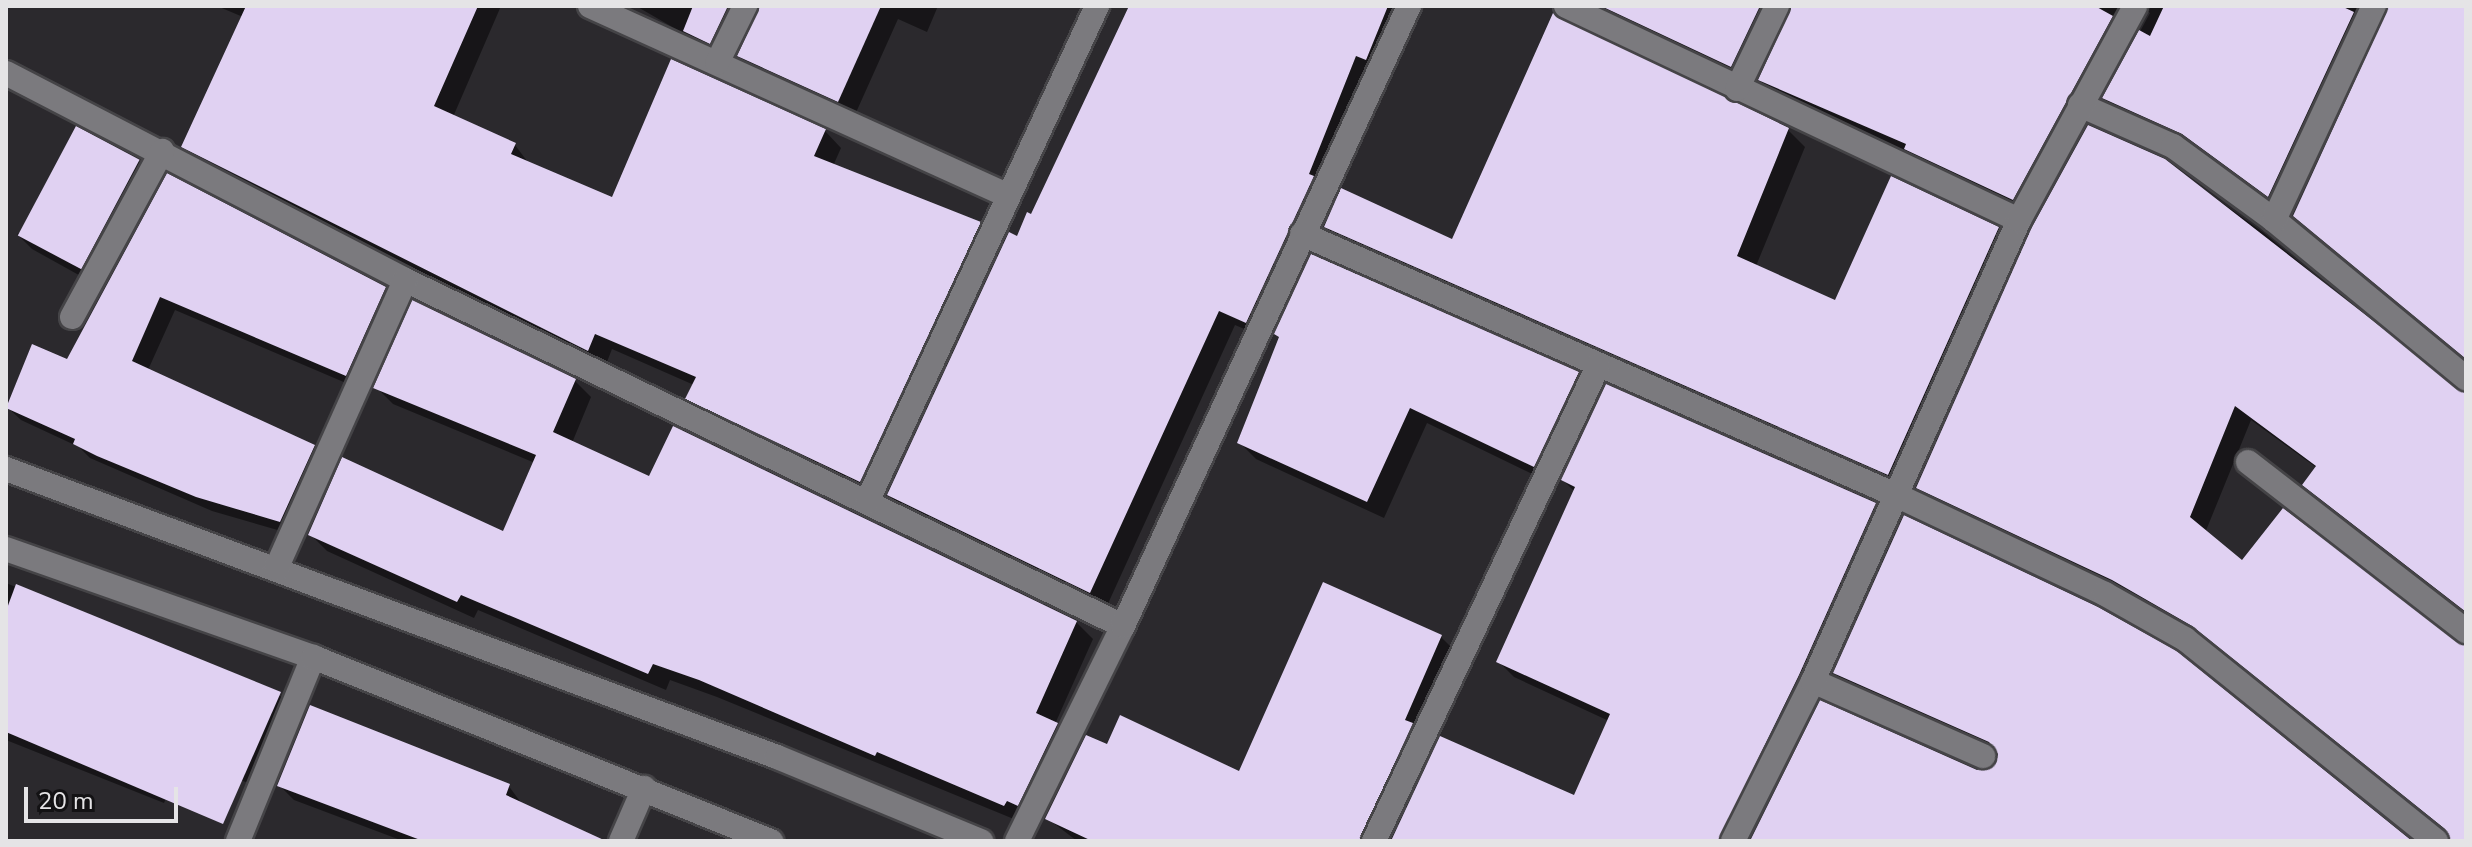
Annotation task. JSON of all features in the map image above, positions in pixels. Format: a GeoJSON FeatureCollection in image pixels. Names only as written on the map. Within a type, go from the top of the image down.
{"type":"FeatureCollection","features":[{"type":"Feature","properties":{"kind":"street"},"geometry":{"type":"LineString","coordinates":[[590,6],[1007,195]]}},
{"type":"Feature","properties":{"kind":"street"},"geometry":{"type":"LineString","coordinates":[[717,63],[745,6]]}},
{"type":"Feature","properties":{"kind":"street"},"geometry":{"type":"LineString","coordinates":[[867,502],[1097,6]]}},
{"type":"Feature","properties":{"kind":"street"},"geometry":{"type":"LineString","coordinates":[[1017,841],[1123,626],[1409,6]]}},
{"type":"Feature","properties":{"kind":"street"},"geometry":{"type":"LineString","coordinates":[[1566,6],[2019,220]]}},
{"type":"Feature","properties":{"kind":"street"},"geometry":{"type":"LineString","coordinates":[[1737,89],[1777,6]]}},
{"type":"Feature","properties":{"kind":"street"},"geometry":{"type":"LineString","coordinates":[[1733,841],[1813,681],[2019,220],[2135,6]]}},
{"type":"Feature","properties":{"kind":"street"},"geometry":{"type":"LineString","coordinates":[[2274,220],[2374,6]]}},
{"type":"Feature","properties":{"kind":"street"},"geometry":{"type":"LineString","coordinates":[[6,73],[162,151],[405,280],[1123,626]]}},
{"type":"Feature","properties":{"kind":"street"},"geometry":{"type":"LineString","coordinates":[[2080,105],[2173,146],[2274,220],[2466,378]]}},
{"type":"Feature","properties":{"kind":"street"},"geometry":{"type":"LineString","coordinates":[[72,317],[162,151]]}},
{"type":"Feature","properties":{"kind":"street"},"geometry":{"type":"LineString","coordinates":[[1302,234],[1898,496],[2105,594],[2185,639],[2436,841]]}},
{"type":"Feature","properties":{"kind":"street"},"geometry":{"type":"LineString","coordinates":[[276,569],[405,280]]}},
{"type":"Feature","properties":{"kind":"street"},"geometry":{"type":"LineString","coordinates":[[1374,841],[1598,366]]}},
{"type":"Feature","properties":{"kind":"street"},"geometry":{"type":"LineString","coordinates":[[2248,462],[2466,631]]}},
{"type":"Feature","properties":{"kind":"street"},"geometry":{"type":"LineString","coordinates":[[6,469],[777,757],[981,841]]}},
{"type":"Feature","properties":{"kind":"street"},"geometry":{"type":"LineString","coordinates":[[6,549],[313,657],[771,841]]}},
{"type":"Feature","properties":{"kind":"street"},"geometry":{"type":"LineString","coordinates":[[238,841],[313,657]]}},
{"type":"Feature","properties":{"kind":"street"},"geometry":{"type":"LineString","coordinates":[[1813,681],[1983,756]]}},
{"type":"Feature","properties":{"kind":"street"},"geometry":{"type":"LineString","coordinates":[[621,841],[644,788]]}},
{"type":"Feature","properties":{"kind":"building"},"geometry":{"type":"Polygon","coordinates":[[[246,6],[478,6],[434,106],[516,143],[511,154],[612,197],[671,59],[826,129],[814,156],[981,222],[860,482],[685,399],[696,377],[595,334],[588,351],[181,147],[246,6]]]}},
{"type":"Feature","properties":{"kind":"building"},"geometry":{"type":"Polygon","coordinates":[[[693,6],[728,6],[710,44],[683,31],[693,6]]]}},
{"type":"Feature","properties":{"kind":"building"},"geometry":{"type":"Polygon","coordinates":[[[760,6],[881,6],[838,102],[737,56],[760,6]]]}},
{"type":"Feature","properties":{"kind":"building"},"geometry":{"type":"Polygon","coordinates":[[[1129,6],[1388,6],[1366,60],[1356,56],[1309,174],[1314,176],[1246,323],[1219,311],[1090,593],[887,495],[1009,232],[1017,236],[1027,212],[1031,214],[1129,6]]]}},
{"type":"Feature","properties":{"kind":"building"},"geometry":{"type":"Polygon","coordinates":[[[1601,6],[1760,6],[1731,67],[1601,6]]]}},
{"type":"Feature","properties":{"kind":"building"},"geometry":{"type":"Polygon","coordinates":[[[1792,6],[2095,6],[2113,16],[2013,200],[1904,149],[1906,144],[1758,80],[1792,6]]]}},
{"type":"Feature","properties":{"kind":"building"},"geometry":{"type":"Polygon","coordinates":[[[2164,6],[2341,6],[2354,12],[2268,197],[2182,134],[2102,98],[2139,30],[2150,36],[2164,6]]]}},
{"type":"Feature","properties":{"kind":"building"},"geometry":{"type":"Polygon","coordinates":[[[2389,6],[2466,6],[2466,359],[2293,216],[2389,6]]]}},
{"type":"Feature","properties":{"kind":"building"},"geometry":{"type":"Polygon","coordinates":[[[1553,13],[1789,128],[1737,256],[1835,300],[1891,176],[1999,227],[1888,475],[1324,227],[1341,188],[1452,239],[1553,13]]]}},
{"type":"Feature","properties":{"kind":"building"},"geometry":{"type":"Polygon","coordinates":[[[2088,125],[2165,159],[2466,393],[2466,612],[2302,485],[2316,466],[2235,406],[2190,517],[2242,560],[2283,508],[2466,646],[2466,841],[2451,841],[2445,829],[2192,626],[2112,580],[1916,488],[2032,227],[2088,125]]]}},
{"type":"Feature","properties":{"kind":"building"},"geometry":{"type":"Polygon","coordinates":[[[76,126],[140,160],[81,269],[18,235],[76,126]]]}},
{"type":"Feature","properties":{"kind":"building"},"geometry":{"type":"Polygon","coordinates":[[[167,173],[386,287],[346,376],[160,297],[132,361],[315,445],[280,522],[196,497],[97,456],[73,444],[75,439],[6,408],[32,344],[67,359],[167,173]]]}},
{"type":"Feature","properties":{"kind":"building"},"geometry":{"type":"Polygon","coordinates":[[[1311,254],[1579,372],[1534,467],[1410,408],[1367,502],[1237,443],[1279,337],[1274,334],[1311,254]]]}},
{"type":"Feature","properties":{"kind":"building"},"geometry":{"type":"Polygon","coordinates":[[[412,300],[576,379],[553,432],[649,476],[673,426],[1077,621],[1036,713],[1058,723],[1018,806],[1007,801],[1004,806],[877,752],[875,756],[699,680],[653,664],[648,674],[461,595],[457,602],[308,535],[342,457],[503,531],[536,455],[373,388],[412,300]]]}},
{"type":"Feature","properties":{"kind":"building"},"geometry":{"type":"Polygon","coordinates":[[[1606,384],[1876,503],[1799,675],[1718,841],[1391,841],[1440,736],[1574,795],[1610,714],[1496,662],[1575,487],[1561,480],[1606,384]]]}},
{"type":"Feature","properties":{"kind":"building"},"geometry":{"type":"Polygon","coordinates":[[[1904,515],[2098,607],[2177,651],[2412,841],[1750,841],[1820,700],[1977,770],[1996,763],[1998,754],[1989,742],[1833,673],[1904,515]]]}},
{"type":"Feature","properties":{"kind":"building"},"geometry":{"type":"Polygon","coordinates":[[[1323,582],[1442,635],[1405,720],[1413,723],[1359,841],[1092,841],[1045,819],[1086,735],[1107,744],[1120,715],[1239,771],[1323,582]]]}},
{"type":"Feature","properties":{"kind":"building"},"geometry":{"type":"Polygon","coordinates":[[[16,584],[281,692],[223,824],[6,732],[6,611],[16,584]]]}},
{"type":"Feature","properties":{"kind":"building"},"geometry":{"type":"Polygon","coordinates":[[[310,705],[510,784],[506,795],[606,841],[423,841],[277,786],[310,705]]]}}]}
